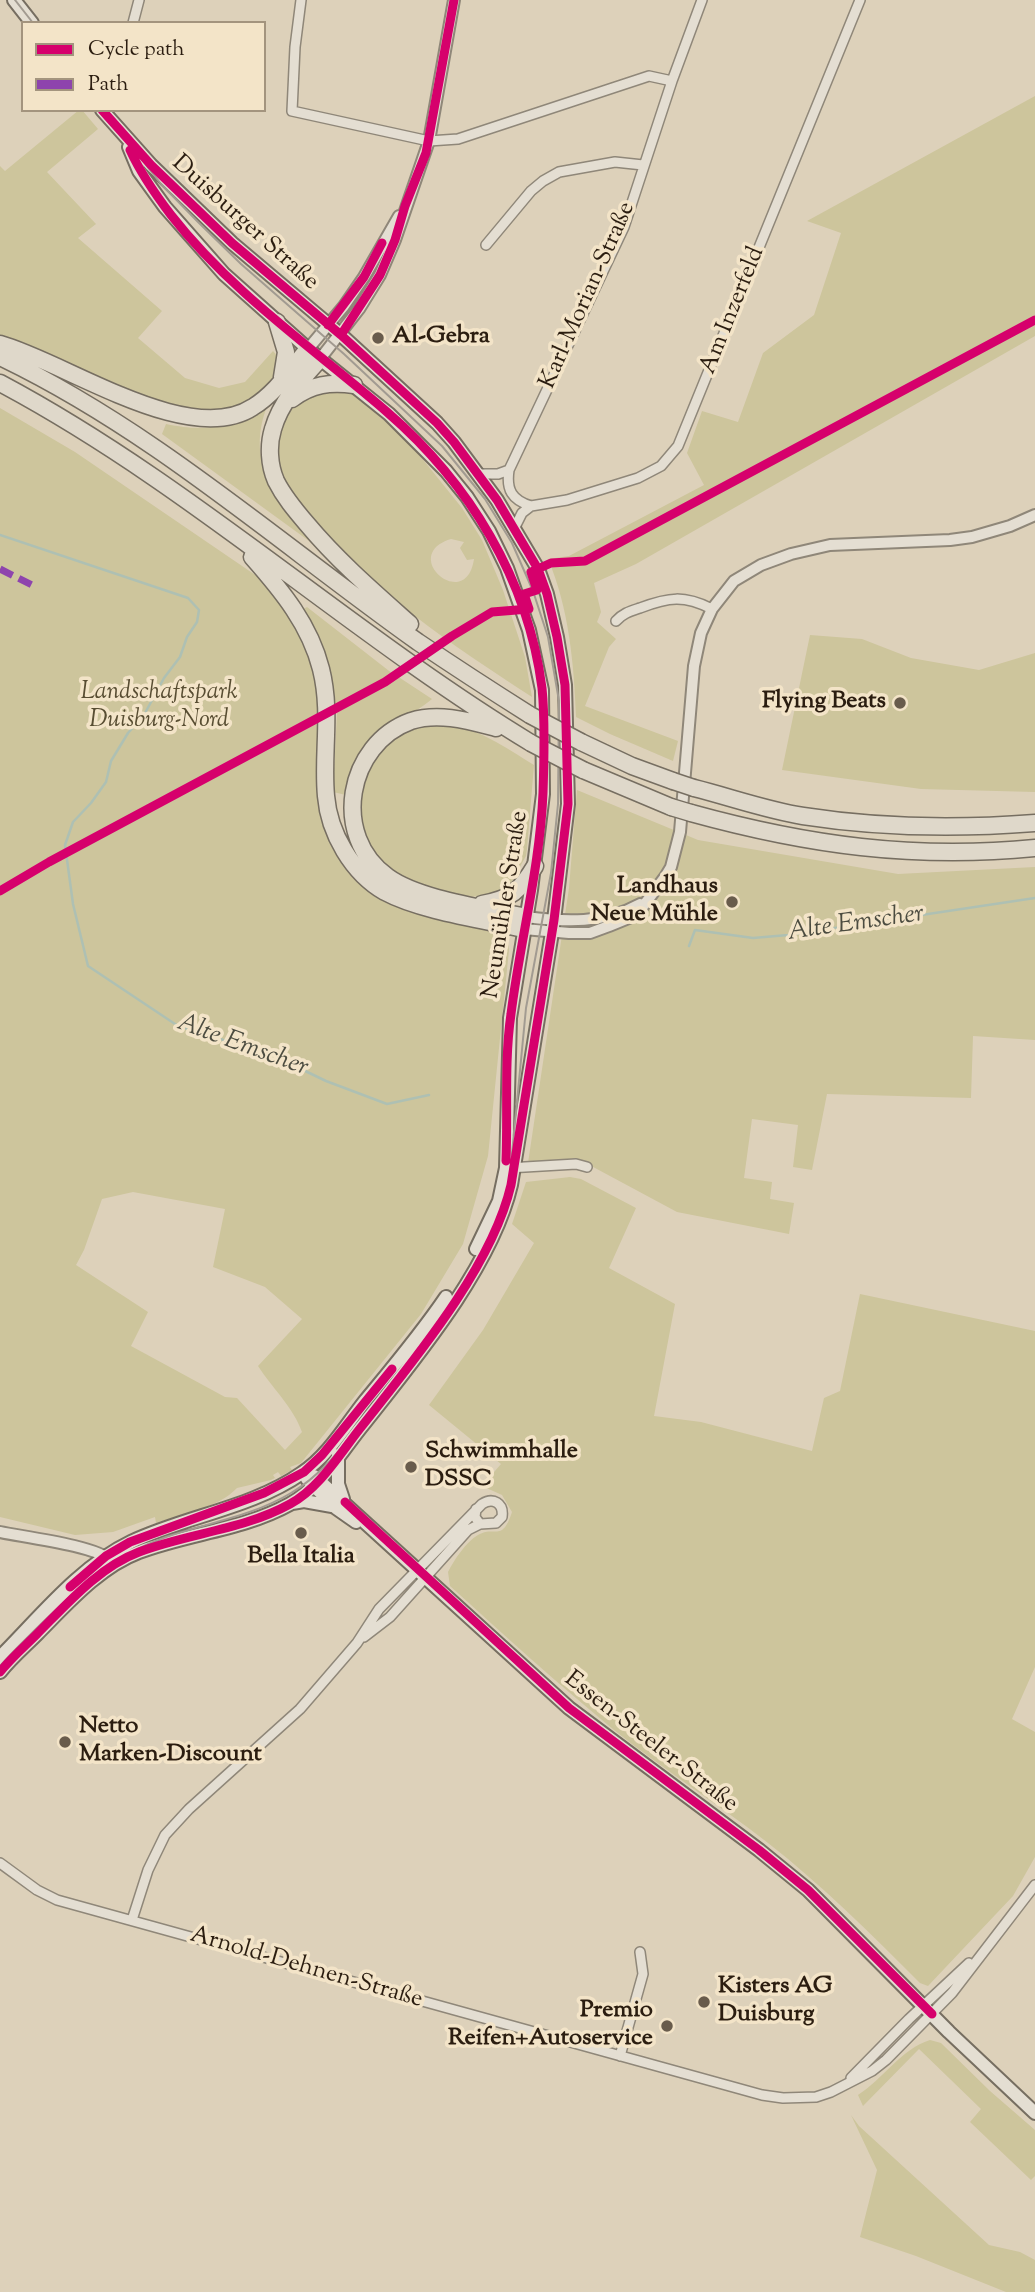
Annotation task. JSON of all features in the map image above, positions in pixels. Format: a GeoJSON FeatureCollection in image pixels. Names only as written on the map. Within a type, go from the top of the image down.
{"type":"FeatureCollection","features":[{"type":"Feature","properties":{"kind":"highway"},"geometry":{"type":"LineString","coordinates":[[277,322],[286,352],[281,382]]}},
{"type":"Feature","properties":{"kind":"highway"},"geometry":{"type":"LineString","coordinates":[[0,344],[160,410],[201,419],[233,416],[251,408],[314,354]]}},
{"type":"Feature","properties":{"kind":"highway"},"geometry":{"type":"LineString","coordinates":[[314,354],[272,430],[270,460],[275,479],[285,498],[331,554],[422,639]]}},
{"type":"Feature","properties":{"kind":"highway"},"geometry":{"type":"LineString","coordinates":[[0,357],[86,403],[177,462],[422,639],[470,677],[530,715],[581,743],[632,766],[694,788],[802,816],[875,824],[966,828],[1035,823]]}},
{"type":"Feature","properties":{"kind":"highway"},"geometry":{"type":"LineString","coordinates":[[0,383],[111,448],[227,529],[422,673],[512,732],[583,770],[670,807],[792,838],[860,848],[931,852],[1035,848]]}},
{"type":"Feature","properties":{"kind":"highway"},"geometry":{"type":"LineString","coordinates":[[284,404],[317,385],[354,385]]}},
{"type":"Feature","properties":{"kind":"highway"},"geometry":{"type":"LineString","coordinates":[[227,529],[289,599],[315,649],[326,692],[326,794],[329,815],[351,861],[385,891],[410,903],[525,923]]}},
{"type":"Feature","properties":{"kind":"highway"},"geometry":{"type":"LineString","coordinates":[[512,732],[457,719],[438,717],[413,720],[391,731],[375,745],[355,779],[352,796],[354,823],[360,843],[387,877],[409,888],[476,905],[525,923]]}},
{"type":"Feature","properties":{"kind":"highway"},"geometry":{"type":"LineString","coordinates":[[476,905],[496,902],[512,895],[523,886],[535,866]]}},
{"type":"Feature","properties":{"kind":"main road"},"geometry":{"type":"LineString","coordinates":[[14,0],[30,21]]}},
{"type":"Feature","properties":{"kind":"main road","name":"Duisburger Straße"},"geometry":{"type":"LineString","coordinates":[[104,112],[125,138],[232,243],[341,335],[437,423],[479,474],[515,527],[538,569],[557,637]]}},
{"type":"Feature","properties":{"kind":"main road","name":"Duisburger Straße"},"geometry":{"type":"LineString","coordinates":[[125,138],[139,171],[180,226],[224,274],[422,445],[467,496],[489,531],[506,568],[535,649]]}},
{"type":"Feature","properties":{"kind":"main road","name":"Neumühler Straße"},"geometry":{"type":"LineString","coordinates":[[0,1672],[110,1560],[254,1520],[292,1503],[316,1482],[408,1367],[466,1283],[500,1220],[553,926],[568,804],[565,685],[557,637]]}},
{"type":"Feature","properties":{"kind":"main road","name":"Neumühler Straße"},"geometry":{"type":"LineString","coordinates":[[0,1657],[86,1571],[160,1530],[264,1493],[304,1472],[322,1455],[409,1349],[459,1278],[492,1217],[510,1168],[510,1018],[535,866],[543,794],[542,690],[535,649]]}},
{"type":"Feature","properties":{"kind":"main road"},"geometry":{"type":"LineString","coordinates":[[292,1503],[304,1500],[340,1505],[338,1455]]}},
{"type":"Feature","properties":{"kind":"main road","name":"Essen-Steeler-Straße"},"geometry":{"type":"LineString","coordinates":[[304,1472],[376,1533],[569,1708],[789,1874],[835,1915],[927,2010],[1035,2113]]}},
{"type":"Feature","properties":{"kind":"street"},"geometry":{"type":"LineString","coordinates":[[134,21],[139,0]]}},
{"type":"Feature","properties":{"kind":"street"},"geometry":{"type":"LineString","coordinates":[[301,0],[295,47],[292,111],[429,141],[458,139],[649,76],[672,81]]}},
{"type":"Feature","properties":{"kind":"street"},"geometry":{"type":"LineString","coordinates":[[314,354],[341,335],[380,275],[395,240],[429,141],[454,0]]}},
{"type":"Feature","properties":{"kind":"street","name":"Karl-Morian-Straße"},"geometry":{"type":"LineString","coordinates":[[509,470],[624,227],[643,165],[702,0]]}},
{"type":"Feature","properties":{"kind":"street","name":"Am Inzerfeld"},"geometry":{"type":"LineString","coordinates":[[531,506],[589,494],[638,478],[661,466],[678,446],[860,0]]}},
{"type":"Feature","properties":{"kind":"street"},"geometry":{"type":"LineString","coordinates":[[486,245],[525,197],[551,176],[559,172],[615,162],[643,165]]}},
{"type":"Feature","properties":{"kind":"street"},"geometry":{"type":"LineString","coordinates":[[314,354],[328,325],[364,277],[405,206]]}},
{"type":"Feature","properties":{"kind":"street"},"geometry":{"type":"LineString","coordinates":[[479,474],[498,474],[509,470],[511,494],[515,499],[531,506],[522,513],[515,527]]}},
{"type":"Feature","properties":{"kind":"street"},"geometry":{"type":"LineString","coordinates":[[525,923],[590,933],[631,917],[641,909],[665,877],[680,832],[694,666],[701,633],[712,609],[734,581],[761,565],[791,554],[830,545],[972,537],[1010,526],[1035,515]]}},
{"type":"Feature","properties":{"kind":"street"},"geometry":{"type":"LineString","coordinates":[[616,621],[628,612],[670,599],[695,601],[712,609]]}},
{"type":"Feature","properties":{"kind":"street"},"geometry":{"type":"LineString","coordinates":[[510,1168],[576,1164],[587,1167]]}},
{"type":"Feature","properties":{"kind":"street"},"geometry":{"type":"LineString","coordinates":[[132,1920],[148,1870],[165,1835],[207,1792],[300,1709],[357,1643],[379,1609],[421,1574],[468,1530],[480,1524],[496,1523],[502,1517],[503,1508],[498,1503],[489,1501],[476,1509],[421,1574]]}},
{"type":"Feature","properties":{"kind":"street"},"geometry":{"type":"LineString","coordinates":[[476,1509],[475,1517],[480,1524]]}},
{"type":"Feature","properties":{"kind":"street"},"geometry":{"type":"LineString","coordinates":[[0,1532],[82,1547],[110,1560]]}},
{"type":"Feature","properties":{"kind":"street","name":"Arnold-Dehnen-Straße"},"geometry":{"type":"LineString","coordinates":[[0,1863],[37,1890],[57,1900],[762,2095],[783,2098],[816,2097],[845,2084],[927,2010],[1032,1898],[1035,1885]]}},
{"type":"Feature","properties":{"kind":"street"},"geometry":{"type":"LineString","coordinates":[[620,2056],[643,1974],[640,1952]]}},
{"type":"Feature","properties":{"kind":"green space"},"geometry":{"type":"Polygon","coordinates":[[[1035,96],[1035,336],[636,564],[594,583],[601,612],[597,622],[616,639],[609,647],[585,706],[678,741],[673,761],[576,717],[566,617],[548,559],[569,556],[704,485],[687,453],[702,411],[738,422],[763,353],[814,315],[841,233],[807,221],[1035,96]]]}},
{"type":"Feature","properties":{"kind":"green space"},"geometry":{"type":"Polygon","coordinates":[[[77,112],[84,112],[98,129],[47,172],[96,224],[78,238],[162,311],[138,338],[185,378],[219,388],[245,382],[273,351],[282,361],[275,375],[266,386],[243,402],[216,410],[186,410],[155,401],[0,338],[0,166],[5,171],[77,112]]]}},
{"type":"Feature","properties":{"kind":"green space"},"geometry":{"type":"Polygon","coordinates":[[[345,388],[357,395],[412,446],[462,508],[482,540],[503,590],[525,657],[532,697],[442,636],[385,592],[332,543],[287,490],[277,467],[276,457],[283,418],[296,402],[313,391],[345,388]],[[451,539],[436,547],[431,557],[433,567],[440,576],[449,581],[460,581],[469,575],[474,559],[467,560],[460,548],[464,542],[451,539]]]}},
{"type":"Feature","properties":{"kind":"green space"},"geometry":{"type":"Polygon","coordinates":[[[262,406],[266,409],[260,449],[263,467],[279,499],[316,546],[162,434],[166,424],[206,428],[227,423],[262,406]]]}},
{"type":"Feature","properties":{"kind":"green space","name":"Landschaftspark Duisburg-Nord"},"geometry":{"type":"Polygon","coordinates":[[[0,408],[75,452],[267,583],[283,603],[308,650],[319,695],[319,795],[348,866],[501,931],[509,950],[488,1156],[463,1244],[421,1314],[301,1463],[290,1467],[292,1470],[281,1476],[278,1472],[271,1480],[237,1488],[220,1501],[199,1510],[156,1523],[155,1517],[113,1532],[75,1535],[0,1517],[0,408]],[[133,1192],[102,1199],[76,1265],[148,1312],[131,1346],[225,1397],[237,1398],[285,1450],[302,1432],[288,1406],[258,1366],[302,1319],[265,1287],[213,1267],[225,1209],[133,1192]]]}},
{"type":"Feature","properties":{"kind":"green space"},"geometry":{"type":"Polygon","coordinates":[[[307,607],[393,674],[335,706],[323,656],[303,609],[307,607]]]}},
{"type":"Feature","properties":{"kind":"green space"},"geometry":{"type":"Polygon","coordinates":[[[810,635],[862,639],[911,658],[979,670],[1035,653],[1035,792],[921,789],[782,770],[810,635]]]}},
{"type":"Feature","properties":{"kind":"green space"},"geometry":{"type":"Polygon","coordinates":[[[397,676],[432,699],[377,736],[367,746],[351,774],[346,795],[333,792],[337,713],[397,676]]]}},
{"type":"Feature","properties":{"kind":"green space"},"geometry":{"type":"Polygon","coordinates":[[[444,723],[480,734],[534,765],[526,856],[507,890],[486,895],[463,896],[405,879],[389,870],[378,858],[364,830],[360,798],[368,767],[377,753],[391,740],[408,731],[444,723]]]}},
{"type":"Feature","properties":{"kind":"green space"},"geometry":{"type":"Polygon","coordinates":[[[577,790],[698,840],[898,874],[1035,867],[1035,1040],[973,1036],[971,1098],[827,1094],[812,1170],[793,1167],[798,1125],[752,1119],[744,1178],[772,1182],[770,1199],[794,1203],[789,1234],[677,1212],[582,1161],[528,1163],[569,888],[577,790]]]}},
{"type":"Feature","properties":{"kind":"green space"},"geometry":{"type":"Polygon","coordinates":[[[570,1177],[581,1179],[636,1208],[609,1268],[675,1304],[654,1416],[701,1422],[812,1451],[824,1398],[840,1391],[860,1294],[1035,1331],[1035,1667],[1012,1719],[1035,1732],[1035,1857],[1013,1896],[928,1986],[920,1983],[788,1859],[614,1730],[450,1586],[448,1572],[465,1547],[484,1532],[501,1530],[512,1512],[502,1495],[482,1486],[501,1464],[429,1405],[483,1330],[534,1243],[512,1224],[526,1182],[570,1177]]]}},
{"type":"Feature","properties":{"kind":"green space"},"geometry":{"type":"Polygon","coordinates":[[[930,2040],[941,2043],[1035,2130],[1035,2176],[1031,2180],[970,2122],[981,2109],[919,2049],[863,2106],[858,2095],[910,2050],[930,2040]]]}},
{"type":"Feature","properties":{"kind":"green space"},"geometry":{"type":"Polygon","coordinates":[[[851,2115],[859,2126],[989,2245],[1020,2252],[1035,2260],[1035,2292],[1006,2292],[860,2237],[877,2170],[851,2115]]]}},
{"type":"Feature","properties":{"kind":"waterway","name":"Alte Emscher"},"geometry":{"type":"LineString","coordinates":[[0,535],[188,598],[199,610],[197,622],[187,637],[180,657],[111,761],[106,782],[73,822],[65,845],[73,904],[88,966],[178,1026],[272,1055],[326,1081],[387,1104],[429,1095]]}},
{"type":"Feature","properties":{"kind":"waterway","name":"Alte Emscher"},"geometry":{"type":"LineString","coordinates":[[689,946],[695,930],[753,938],[788,935],[1035,898]]}},
{"type":"Feature","properties":{"kind":"tram line"},"geometry":{"type":"LineString","coordinates":[[15,0],[31,21]]}},
{"type":"Feature","properties":{"kind":"tram line"},"geometry":{"type":"LineString","coordinates":[[0,1666],[70,1596],[129,1553],[166,1537],[261,1508],[291,1493],[314,1477],[351,1436],[409,1363],[470,1275],[500,1214],[509,1185],[526,1008],[551,873],[558,804],[559,701],[548,637],[533,591],[512,543],[485,499],[442,446],[198,222],[161,184],[105,112]]}},
{"type":"Feature","properties":{"kind":"marked path"},"geometry":{"type":"LineString","coordinates":[[0,569],[32,585]]}},
{"type":"Feature","properties":{"kind":"cycle path"},"geometry":{"type":"LineString","coordinates":[[341,335],[380,275],[426,153],[454,0]]}},
{"type":"Feature","properties":{"kind":"cycle path"},"geometry":{"type":"LineString","coordinates":[[0,1672],[84,1587],[110,1567],[139,1552],[254,1520],[290,1504],[311,1489],[405,1372],[449,1312],[487,1248],[511,1185],[554,920],[568,804],[565,685],[547,594],[538,569],[497,500],[437,423],[341,335],[232,243],[151,165],[104,112]]}},
{"type":"Feature","properties":{"kind":"cycle path"},"geometry":{"type":"LineString","coordinates":[[130,150],[165,207],[220,270],[274,319],[387,412],[444,470],[490,536],[523,609],[535,648],[542,688],[543,793],[538,848],[509,1032],[506,1161]]}},
{"type":"Feature","properties":{"kind":"cycle path"},"geometry":{"type":"LineString","coordinates":[[328,325],[364,277],[382,243]]}},
{"type":"Feature","properties":{"kind":"cycle path"},"geometry":{"type":"LineString","coordinates":[[0,891],[49,862],[385,682],[492,612],[529,609],[524,594],[537,590],[531,572],[551,563],[585,561],[1035,320]]}},
{"type":"Feature","properties":{"kind":"cycle path"},"geometry":{"type":"LineString","coordinates":[[70,1587],[106,1556],[130,1542],[264,1493],[304,1472],[322,1455],[392,1369]]}},
{"type":"Feature","properties":{"kind":"cycle path"},"geometry":{"type":"LineString","coordinates":[[345,1502],[569,1708],[759,1850],[808,1890],[932,2014]]}},
{"type":"Feature","properties":{"kind":"place","name":"Al-Gebra"},"geometry":{"type":"Point","coordinates":[378,338]}},
{"type":"Feature","properties":{"kind":"place","name":"Flying Beats"},"geometry":{"type":"Point","coordinates":[900,703]}},
{"type":"Feature","properties":{"kind":"place","name":"Landhaus Neue Mühle"},"geometry":{"type":"Point","coordinates":[732,902]}},
{"type":"Feature","properties":{"kind":"place","name":"Schwimmhalle DSSC"},"geometry":{"type":"Point","coordinates":[411,1467]}},
{"type":"Feature","properties":{"kind":"place","name":"Bella Italia"},"geometry":{"type":"Point","coordinates":[301,1533]}},
{"type":"Feature","properties":{"kind":"place","name":"Netto Marken-Discount"},"geometry":{"type":"Point","coordinates":[65,1742]}},
{"type":"Feature","properties":{"kind":"place","name":"Kisters AG Duisburg"},"geometry":{"type":"Point","coordinates":[704,2002]}},
{"type":"Feature","properties":{"kind":"place","name":"Premio Reifen+Autoservice"},"geometry":{"type":"Point","coordinates":[667,2026]}}]}
